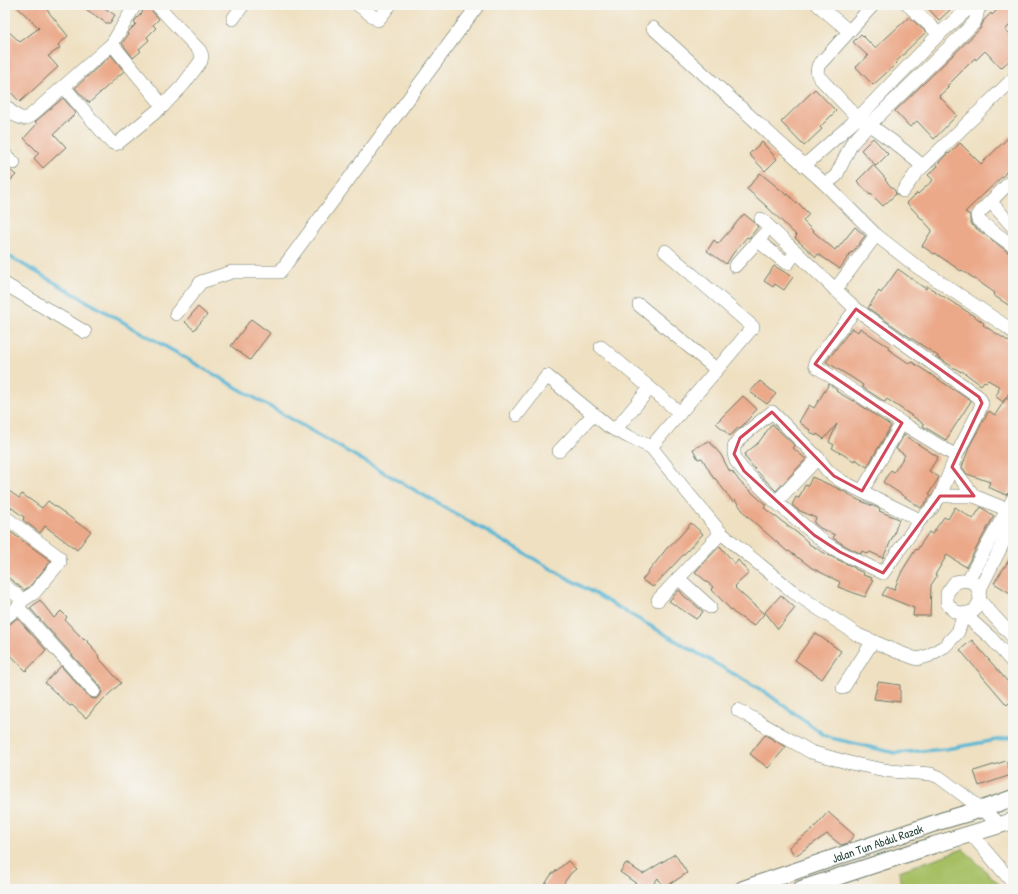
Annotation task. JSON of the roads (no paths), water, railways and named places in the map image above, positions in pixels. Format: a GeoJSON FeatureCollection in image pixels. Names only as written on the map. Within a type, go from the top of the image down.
{"type":"FeatureCollection","features":[{"type":"Feature","properties":{"kind":"main road","name":"Jalan Tun Abdul Razak"},"geometry":{"type":"LineString","coordinates":[[743,889],[941,821],[1013,798]]}},
{"type":"Feature","properties":{"kind":"main road","name":"Jalan Tun Abdul Razak"},"geometry":{"type":"LineString","coordinates":[[801,889],[1006,823]]}},
{"type":"Feature","properties":{"kind":"street"},"geometry":{"type":"LineString","coordinates":[[5,106],[17,116],[26,118],[64,87],[112,44],[135,5]]}},
{"type":"Feature","properties":{"kind":"street"},"geometry":{"type":"LineString","coordinates":[[64,87],[111,142],[115,144],[163,106],[183,85],[201,61],[202,56],[200,51],[157,5]]}},
{"type":"Feature","properties":{"kind":"street"},"geometry":{"type":"LineString","coordinates":[[233,19],[243,5]]}},
{"type":"Feature","properties":{"kind":"street"},"geometry":{"type":"LineString","coordinates":[[358,5],[378,20],[390,5]]}},
{"type":"Feature","properties":{"kind":"street"},"geometry":{"type":"LineString","coordinates":[[176,314],[201,282],[232,272],[280,272],[478,5]]}},
{"type":"Feature","properties":{"kind":"street"},"geometry":{"type":"LineString","coordinates":[[818,5],[849,31]]}},
{"type":"Feature","properties":{"kind":"street"},"geometry":{"type":"LineString","coordinates":[[873,5],[818,66],[817,72],[819,77],[846,107],[923,166]]}},
{"type":"Feature","properties":{"kind":"street"},"geometry":{"type":"LineString","coordinates":[[908,5],[938,34]]}},
{"type":"Feature","properties":{"kind":"street"},"geometry":{"type":"LineString","coordinates":[[804,166],[864,121],[974,23],[980,7],[966,10],[938,34],[864,121],[836,176],[825,184]]}},
{"type":"Feature","properties":{"kind":"street"},"geometry":{"type":"LineString","coordinates":[[653,28],[825,184],[876,235],[916,266],[1013,332]]}},
{"type":"Feature","properties":{"kind":"street"},"geometry":{"type":"LineString","coordinates":[[112,44],[163,106]]}},
{"type":"Feature","properties":{"kind":"street"},"geometry":{"type":"LineString","coordinates":[[903,191],[916,173],[1013,78]]}},
{"type":"Feature","properties":{"kind":"street"},"geometry":{"type":"LineString","coordinates":[[1013,179],[977,216],[978,220],[1013,246]]}},
{"type":"Feature","properties":{"kind":"street"},"geometry":{"type":"LineString","coordinates":[[991,202],[1013,227]]}},
{"type":"Feature","properties":{"kind":"street"},"geometry":{"type":"LineString","coordinates":[[735,266],[758,241],[766,223],[856,310],[979,397],[982,403],[979,411],[954,462],[940,496],[932,508],[920,520],[883,573],[825,543],[776,502],[744,471],[736,461],[734,447],[740,438],[772,412],[834,476],[843,482],[920,520]]}},
{"type":"Feature","properties":{"kind":"street"},"geometry":{"type":"LineString","coordinates":[[835,290],[876,235]]}},
{"type":"Feature","properties":{"kind":"street"},"geometry":{"type":"LineString","coordinates":[[758,241],[786,264],[796,252]]}},
{"type":"Feature","properties":{"kind":"street"},"geometry":{"type":"LineString","coordinates":[[651,447],[753,327],[665,251]]}},
{"type":"Feature","properties":{"kind":"street"},"geometry":{"type":"LineString","coordinates":[[5,284],[85,332]]}},
{"type":"Feature","properties":{"kind":"street"},"geometry":{"type":"LineString","coordinates":[[639,305],[716,369]]}},
{"type":"Feature","properties":{"kind":"street"},"geometry":{"type":"LineString","coordinates":[[856,310],[816,361],[816,367],[902,423],[954,462],[974,496]]}},
{"type":"Feature","properties":{"kind":"street"},"geometry":{"type":"LineString","coordinates":[[601,347],[680,413]]}},
{"type":"Feature","properties":{"kind":"street"},"geometry":{"type":"LineString","coordinates":[[517,415],[547,376],[608,426],[651,447],[721,533],[792,591],[858,635],[917,659],[928,656],[945,646],[958,632],[964,614]]}},
{"type":"Feature","properties":{"kind":"street"},"geometry":{"type":"LineString","coordinates":[[616,430],[650,388]]}},
{"type":"Feature","properties":{"kind":"street"},"geometry":{"type":"LineString","coordinates":[[559,451],[594,414]]}},
{"type":"Feature","properties":{"kind":"street"},"geometry":{"type":"LineString","coordinates":[[862,491],[902,423]]}},
{"type":"Feature","properties":{"kind":"street"},"geometry":{"type":"LineString","coordinates":[[776,502],[818,458]]}},
{"type":"Feature","properties":{"kind":"street"},"geometry":{"type":"LineString","coordinates":[[940,496],[974,496],[1011,507],[968,580]]}},
{"type":"Feature","properties":{"kind":"street"},"geometry":{"type":"LineString","coordinates":[[5,517],[59,557],[60,560],[59,565],[34,593],[5,618]]}},
{"type":"Feature","properties":{"kind":"street"},"geometry":{"type":"LineString","coordinates":[[964,614],[974,611],[1013,524]]}},
{"type":"Feature","properties":{"kind":"street"},"geometry":{"type":"LineString","coordinates":[[658,600],[721,533]]}},
{"type":"Feature","properties":{"kind":"street"},"geometry":{"type":"LineString","coordinates":[[678,578],[710,607]]}},
{"type":"Feature","properties":{"kind":"street"},"geometry":{"type":"LineString","coordinates":[[1010,654],[964,614],[954,611],[947,603],[947,593],[955,582],[968,580],[975,584],[980,596],[1013,637]]}},
{"type":"Feature","properties":{"kind":"street"},"geometry":{"type":"LineString","coordinates":[[5,586],[94,692]]}},
{"type":"Feature","properties":{"kind":"street"},"geometry":{"type":"LineString","coordinates":[[991,638],[1003,626]]}},
{"type":"Feature","properties":{"kind":"street"},"geometry":{"type":"LineString","coordinates":[[843,688],[873,641]]}},
{"type":"Feature","properties":{"kind":"street"},"geometry":{"type":"LineString","coordinates":[[738,710],[811,752],[850,763],[883,770],[931,774],[939,777],[982,809],[1006,823]]}},
{"type":"Feature","properties":{"kind":"street"},"geometry":{"type":"LineString","coordinates":[[971,834],[1013,883]]}},
{"type":"Feature","properties":{"kind":"waterway"},"geometry":{"type":"LineString","coordinates":[[5,254],[765,692],[827,737],[895,753],[946,749],[1013,737]]}}]}
